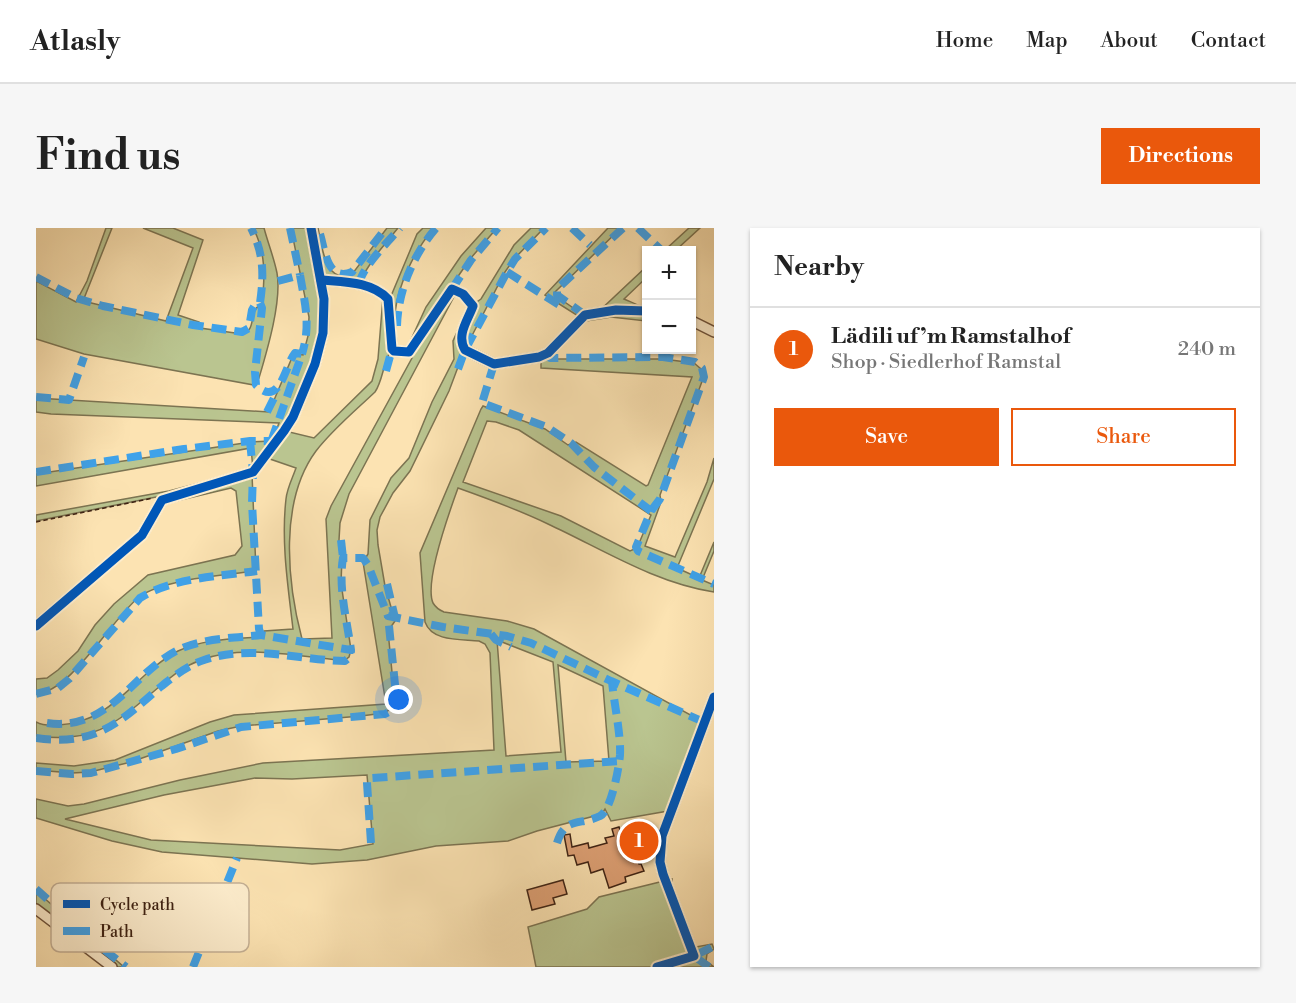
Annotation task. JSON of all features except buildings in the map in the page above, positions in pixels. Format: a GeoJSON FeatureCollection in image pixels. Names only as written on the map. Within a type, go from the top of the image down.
{"type":"FeatureCollection","features":[{"type":"Feature","properties":{"kind":"street"},"geometry":{"type":"LineString","coordinates":[[36,626],[142,535],[162,500],[253,472],[284,431],[293,417],[315,364],[323,333],[324,298],[311,228]]}},
{"type":"Feature","properties":{"kind":"street"},"geometry":{"type":"LineString","coordinates":[[321,280],[359,284],[382,293],[388,299],[394,351],[409,352],[452,289],[463,294],[473,306],[463,330],[462,346],[465,350],[494,364],[539,357],[548,353],[585,315],[616,310],[642,311]]}},
{"type":"Feature","properties":{"kind":"street"},"geometry":{"type":"LineString","coordinates":[[696,323],[714,332]]}},
{"type":"Feature","properties":{"kind":"street"},"geometry":{"type":"LineString","coordinates":[[657,967],[694,956],[660,862],[662,836],[714,697]]}},
{"type":"Feature","properties":{"kind":"street"},"geometry":{"type":"LineString","coordinates":[[36,909],[51,920]]}},
{"type":"Feature","properties":{"kind":"street"},"geometry":{"type":"LineString","coordinates":[[92,952],[112,967]]}},
{"type":"Feature","properties":{"kind":"path"},"geometry":{"type":"LineString","coordinates":[[36,522],[156,497],[162,500]]}},
{"type":"Feature","properties":{"kind":"green space"},"geometry":{"type":"Polygon","coordinates":[[[106,228],[112,228],[83,301],[166,321],[193,248],[143,228],[173,228],[203,240],[178,315],[199,322],[200,328],[242,334],[250,328],[257,307],[262,304],[264,265],[253,228],[264,228],[278,284],[273,326],[259,378],[254,379],[254,385],[84,354],[36,339],[36,281],[76,302],[87,281],[106,228]]]}},
{"type":"Feature","properties":{"kind":"green space"},"geometry":{"type":"Polygon","coordinates":[[[291,228],[318,228],[326,262],[336,274],[344,276],[353,273],[387,228],[398,228],[376,255],[358,283],[320,279],[323,333],[285,431],[314,438],[372,381],[378,359],[383,297],[391,296],[417,234],[423,228],[434,228],[420,246],[404,279],[395,313],[395,346],[388,356],[378,387],[316,451],[304,471],[296,493],[289,542],[290,568],[302,639],[332,638],[326,519],[331,506],[412,358],[409,344],[426,307],[461,256],[486,228],[497,228],[459,275],[452,289],[456,293],[349,494],[340,523],[339,540],[342,558],[341,583],[351,650],[349,657],[345,660],[338,660],[269,652],[217,655],[184,668],[130,711],[104,728],[74,737],[36,736],[36,722],[59,725],[78,722],[95,715],[178,651],[208,642],[260,637],[264,631],[293,629],[284,531],[287,495],[296,468],[264,457],[252,474],[256,571],[178,582],[139,597],[77,668],[49,690],[36,694],[36,679],[47,678],[58,670],[78,651],[95,625],[114,604],[148,575],[235,555],[242,546],[236,491],[231,488],[163,504],[161,499],[156,497],[36,521],[36,515],[169,491],[253,469],[251,448],[36,486],[36,474],[251,442],[272,441],[279,423],[51,414],[36,412],[36,398],[269,412],[291,360],[296,354],[303,355],[308,336],[309,317],[291,228]]]}},
{"type":"Feature","properties":{"kind":"green space"},"geometry":{"type":"Polygon","coordinates":[[[531,228],[544,228],[514,259],[505,272],[464,351],[449,391],[410,471],[393,493],[380,517],[377,530],[378,545],[385,586],[395,621],[388,631],[394,707],[384,713],[361,716],[241,726],[218,731],[131,762],[90,772],[36,770],[36,763],[74,766],[115,760],[210,722],[234,715],[386,704],[363,562],[368,554],[370,520],[391,478],[409,458],[432,402],[454,359],[453,341],[468,308],[481,299],[514,245],[531,228]]]}},
{"type":"Feature","properties":{"kind":"green space"},"geometry":{"type":"Polygon","coordinates":[[[608,228],[621,228],[555,292],[556,296],[585,316],[597,313],[642,271],[642,282],[624,299],[637,304],[642,309],[642,321],[611,317],[586,321],[545,295],[608,228]]]}},
{"type":"Feature","properties":{"kind":"green space"},"geometry":{"type":"Polygon","coordinates":[[[689,228],[700,228],[680,246],[669,246],[689,228]]]}},
{"type":"Feature","properties":{"kind":"green space"},"geometry":{"type":"Polygon","coordinates":[[[663,359],[694,363],[701,369],[704,376],[660,495],[661,502],[645,546],[675,557],[707,482],[714,458],[714,479],[677,568],[699,578],[714,542],[714,551],[702,580],[714,585],[714,592],[692,588],[650,573],[537,519],[458,488],[435,563],[431,593],[433,603],[444,612],[507,621],[534,629],[707,724],[668,811],[611,821],[605,809],[602,814],[508,841],[436,846],[367,860],[312,864],[162,852],[112,841],[36,818],[36,799],[68,806],[84,804],[180,780],[263,763],[494,750],[490,653],[485,644],[479,641],[440,636],[429,628],[425,622],[420,553],[481,409],[483,406],[545,429],[568,445],[576,442],[646,486],[692,377],[541,368],[541,360],[663,359]],[[487,421],[463,482],[561,516],[630,551],[637,548],[651,515],[519,430],[496,422],[487,421]],[[497,640],[506,756],[561,752],[553,662],[497,640]],[[558,665],[566,762],[609,761],[603,686],[558,665]],[[367,775],[292,779],[255,778],[164,795],[65,819],[151,840],[340,850],[373,844],[367,775]]]}},
{"type":"Feature","properties":{"kind":"green space"},"geometry":{"type":"Polygon","coordinates":[[[672,879],[696,947],[712,944],[714,949],[707,954],[706,961],[714,967],[536,967],[528,927],[587,909],[599,897],[672,879]]]}},
{"type":"Feature","properties":{"kind":"green space"},"geometry":{"type":"Polygon","coordinates":[[[36,891],[51,904],[51,918],[36,907],[36,891]]]}},
{"type":"Feature","properties":{"kind":"green space"},"geometry":{"type":"Polygon","coordinates":[[[95,952],[107,952],[124,967],[115,967],[95,952]]]}},
{"type":"Feature","properties":{"kind":"marked path"},"geometry":{"type":"LineString","coordinates":[[36,277],[76,298],[103,306],[193,325],[242,332],[249,328],[252,310],[260,303],[261,293],[261,256],[251,228]]}},
{"type":"Feature","properties":{"kind":"marked path"},"geometry":{"type":"LineString","coordinates":[[290,228],[300,275]]}},
{"type":"Feature","properties":{"kind":"marked path"},"geometry":{"type":"LineString","coordinates":[[320,234],[332,269],[344,274],[352,272],[386,228]]}},
{"type":"Feature","properties":{"kind":"marked path"},"geometry":{"type":"LineString","coordinates":[[359,284],[370,262],[400,228]]}},
{"type":"Feature","properties":{"kind":"marked path"},"geometry":{"type":"LineString","coordinates":[[397,326],[400,300],[408,274],[420,250],[436,228]]}},
{"type":"Feature","properties":{"kind":"marked path"},"geometry":{"type":"LineString","coordinates":[[452,289],[471,260],[498,228]]}},
{"type":"Feature","properties":{"kind":"marked path"},"geometry":{"type":"LineString","coordinates":[[458,369],[465,350],[515,259],[546,228]]}},
{"type":"Feature","properties":{"kind":"marked path"},"geometry":{"type":"LineString","coordinates":[[572,228],[590,245]]}},
{"type":"Feature","properties":{"kind":"marked path"},"geometry":{"type":"LineString","coordinates":[[585,315],[557,295],[557,289],[623,228]]}},
{"type":"Feature","properties":{"kind":"marked path"},"geometry":{"type":"LineString","coordinates":[[638,228],[657,246]]}},
{"type":"Feature","properties":{"kind":"marked path"},"geometry":{"type":"LineString","coordinates":[[507,272],[561,306]]}},
{"type":"Feature","properties":{"kind":"marked path"},"geometry":{"type":"LineString","coordinates":[[278,281],[300,275],[307,324],[302,354]]}},
{"type":"Feature","properties":{"kind":"marked path"},"geometry":{"type":"LineString","coordinates":[[260,303],[262,308],[255,372],[256,385],[264,391],[271,392],[276,389],[295,353],[302,354],[272,439]]}},
{"type":"Feature","properties":{"kind":"marked path"},"geometry":{"type":"LineString","coordinates":[[386,371],[392,349]]}},
{"type":"Feature","properties":{"kind":"marked path"},"geometry":{"type":"LineString","coordinates":[[544,355],[550,358],[663,357],[695,362],[702,368],[704,377],[660,499],[651,511]]}},
{"type":"Feature","properties":{"kind":"marked path"},"geometry":{"type":"LineString","coordinates":[[36,397],[69,400],[84,357]]}},
{"type":"Feature","properties":{"kind":"marked path"},"geometry":{"type":"LineString","coordinates":[[494,364],[482,403],[547,427],[571,443],[594,467],[651,511],[636,547],[638,551],[714,584]]}},
{"type":"Feature","properties":{"kind":"marked path"},"geometry":{"type":"LineString","coordinates":[[267,412],[277,392],[276,389]]}},
{"type":"Feature","properties":{"kind":"marked path"},"geometry":{"type":"LineString","coordinates":[[250,441],[261,635],[351,650],[342,592],[343,558],[363,558],[368,565],[388,616],[507,636],[531,643],[704,722]]}},
{"type":"Feature","properties":{"kind":"marked path"},"geometry":{"type":"LineString","coordinates":[[36,472],[184,449],[250,441],[277,441]]}},
{"type":"Feature","properties":{"kind":"marked path"},"geometry":{"type":"LineString","coordinates":[[341,540],[343,558]]}},
{"type":"Feature","properties":{"kind":"marked path"},"geometry":{"type":"LineString","coordinates":[[36,694],[58,688],[69,679],[140,598],[181,582],[257,571]]}},
{"type":"Feature","properties":{"kind":"marked path"},"geometry":{"type":"LineString","coordinates":[[387,584],[395,618]]}},
{"type":"Feature","properties":{"kind":"marked path"},"geometry":{"type":"LineString","coordinates":[[36,771],[91,773],[176,749],[241,727],[385,714],[395,709],[397,704],[388,616]]}},
{"type":"Feature","properties":{"kind":"marked path"},"geometry":{"type":"LineString","coordinates":[[491,634],[496,640],[511,647]]}},
{"type":"Feature","properties":{"kind":"marked path"},"geometry":{"type":"LineString","coordinates":[[47,723],[69,723],[88,718],[120,698],[148,671],[180,649],[209,641],[261,635]]}},
{"type":"Feature","properties":{"kind":"marked path"},"geometry":{"type":"LineString","coordinates":[[36,738],[74,739],[103,730],[130,713],[191,665],[221,655],[257,653],[345,661],[350,657],[351,650]]}},
{"type":"Feature","properties":{"kind":"marked path"},"geometry":{"type":"LineString","coordinates":[[557,843],[560,834],[569,825],[600,816],[611,798],[620,755],[612,681]]}},
{"type":"Feature","properties":{"kind":"marked path"},"geometry":{"type":"LineString","coordinates":[[371,843],[367,780],[372,778],[619,761]]}},
{"type":"Feature","properties":{"kind":"marked path"},"geometry":{"type":"LineString","coordinates":[[227,883],[237,858]]}},
{"type":"Feature","properties":{"kind":"marked path"},"geometry":{"type":"LineString","coordinates":[[36,889],[51,903]]}},
{"type":"Feature","properties":{"kind":"marked path"},"geometry":{"type":"LineString","coordinates":[[709,967],[694,956],[714,946]]}},
{"type":"Feature","properties":{"kind":"marked path"},"geometry":{"type":"LineString","coordinates":[[107,952],[126,967]]}},
{"type":"Feature","properties":{"kind":"marked path"},"geometry":{"type":"LineString","coordinates":[[193,967],[199,952]]}},
{"type":"Feature","properties":{"kind":"cycle path"},"geometry":{"type":"LineString","coordinates":[[36,626],[142,535],[162,500],[253,472],[284,431],[293,417],[315,364],[323,333],[324,299],[311,228]]}},
{"type":"Feature","properties":{"kind":"cycle path"},"geometry":{"type":"LineString","coordinates":[[321,280],[365,286],[388,299],[394,351],[409,352],[452,289],[463,294],[473,306],[462,333],[465,350],[494,364],[539,357],[548,353],[585,315],[616,310],[642,311]]}},
{"type":"Feature","properties":{"kind":"cycle path"},"geometry":{"type":"LineString","coordinates":[[657,967],[694,956],[663,874],[660,862],[662,836],[714,697]]}},
{"type":"Feature","properties":{"kind":"place","name":"Lädili uf’m Ramstalhof"},"geometry":{"type":"Point","coordinates":[639,841]}}]}
